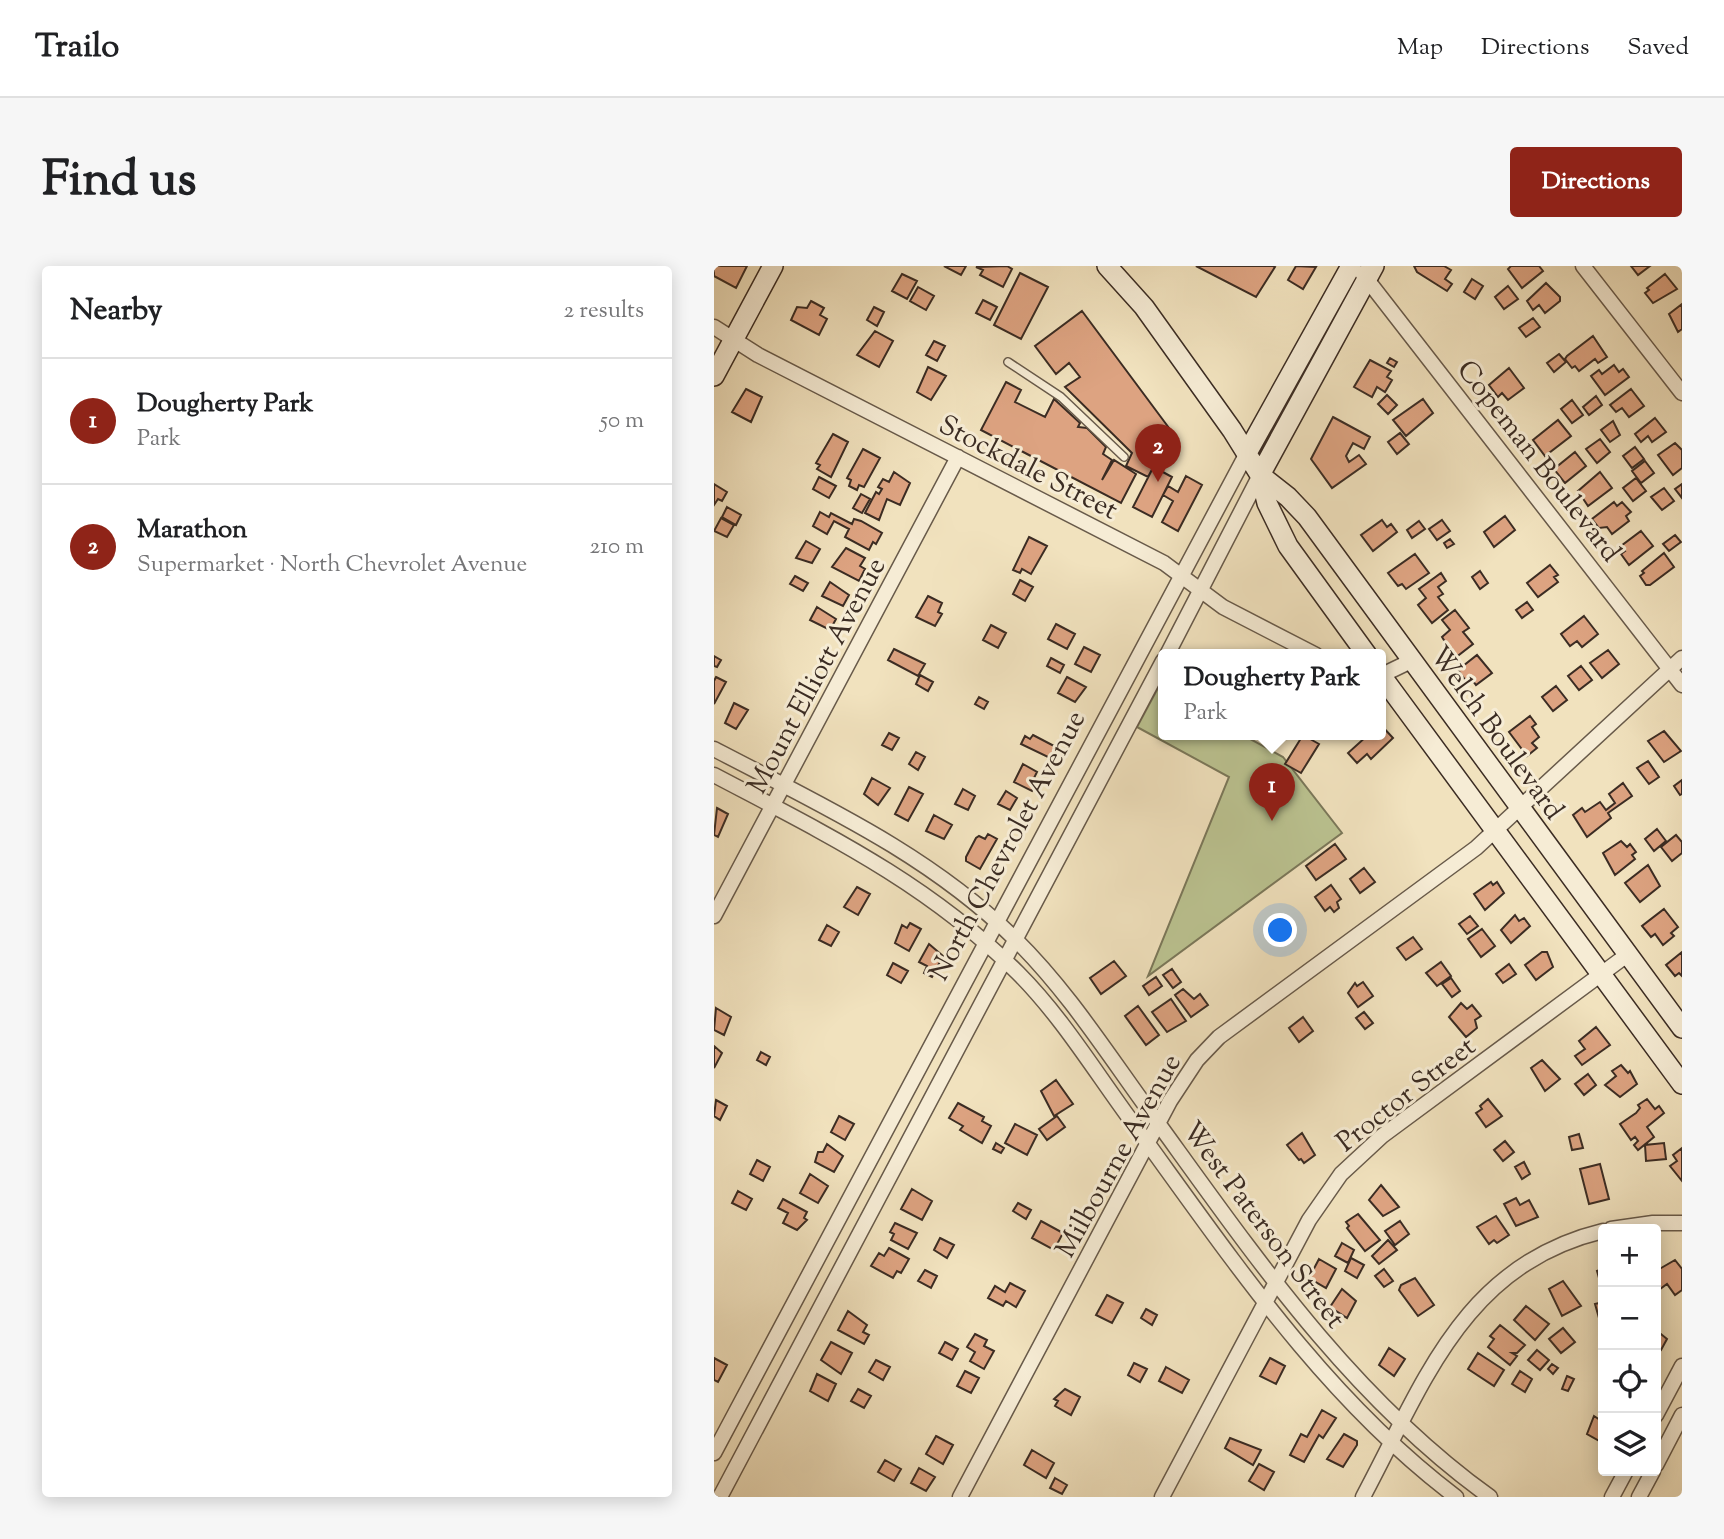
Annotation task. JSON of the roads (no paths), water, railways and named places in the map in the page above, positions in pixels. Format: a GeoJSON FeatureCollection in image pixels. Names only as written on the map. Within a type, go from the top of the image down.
{"type":"FeatureCollection","features":[{"type":"Feature","properties":{"kind":"main road"},"geometry":{"type":"LineString","coordinates":[[714,376],[773,266]]}},
{"type":"Feature","properties":{"kind":"main road","name":"Welch Boulevard"},"geometry":{"type":"LineString","coordinates":[[1107,266],[1144,307],[1247,453],[1260,475],[1267,503],[1288,546],[1363,649]]}},
{"type":"Feature","properties":{"kind":"main road","name":"North Chevrolet Avenue"},"geometry":{"type":"LineString","coordinates":[[1247,453],[1351,266]]}},
{"type":"Feature","properties":{"kind":"main road"},"geometry":{"type":"LineString","coordinates":[[1260,475],[1366,270]]}},
{"type":"Feature","properties":{"kind":"main road","name":"Welch Boulevard"},"geometry":{"type":"LineString","coordinates":[[1260,475],[1288,497],[1307,517],[1682,1028]]}},
{"type":"Feature","properties":{"kind":"main road"},"geometry":{"type":"LineString","coordinates":[[1386,682],[1682,1084]]}},
{"type":"Feature","properties":{"kind":"street"},"geometry":{"type":"LineString","coordinates":[[1583,266],[1682,393]]}},
{"type":"Feature","properties":{"kind":"street","name":"Copeman Boulevard"},"geometry":{"type":"LineString","coordinates":[[1366,270],[1682,685]]}},
{"type":"Feature","properties":{"kind":"street","name":"Stockdale Street"},"geometry":{"type":"LineString","coordinates":[[714,327],[733,340],[1164,563],[1223,607],[1304,649]]}},
{"type":"Feature","properties":{"kind":"street","name":"North Chevrolet Avenue"},"geometry":{"type":"LineString","coordinates":[[714,1453],[1247,453]]}},
{"type":"Feature","properties":{"kind":"street","name":"Mount Elliott Avenue"},"geometry":{"type":"LineString","coordinates":[[714,916],[958,457]]}},
{"type":"Feature","properties":{"kind":"street"},"geometry":{"type":"LineString","coordinates":[[1170,649],[1260,475]]}},
{"type":"Feature","properties":{"kind":"street","name":"Milbourne Avenue"},"geometry":{"type":"LineString","coordinates":[[960,1497],[1158,1123],[1190,1069],[1226,1031],[1495,831],[1682,658]]}},
{"type":"Feature","properties":{"kind":"street"},"geometry":{"type":"LineString","coordinates":[[1386,672],[1411,660]]}},
{"type":"Feature","properties":{"kind":"street","name":"North Chevrolet Avenue"},"geometry":{"type":"LineString","coordinates":[[720,1497],[1158,671]]}},
{"type":"Feature","properties":{"kind":"street","name":"West Paterson Street"},"geometry":{"type":"LineString","coordinates":[[714,749],[914,857],[997,921],[1063,993],[1275,1284],[1341,1363],[1401,1424],[1490,1497]]}},
{"type":"Feature","properties":{"kind":"street","name":"West Paterson Street"},"geometry":{"type":"LineString","coordinates":[[714,775],[896,873],[940,904],[1005,960],[1054,1014],[1265,1303],[1313,1362],[1392,1443],[1456,1497]]}},
{"type":"Feature","properties":{"kind":"street","name":"Proctor Street"},"geometry":{"type":"LineString","coordinates":[[1161,1497],[1319,1203],[1363,1152],[1627,955]]}},
{"type":"Feature","properties":{"kind":"street"},"geometry":{"type":"LineString","coordinates":[[1646,1224],[1682,1223]]}},
{"type":"Feature","properties":{"kind":"street"},"geometry":{"type":"LineString","coordinates":[[1363,1497],[1446,1340],[1488,1291],[1538,1256],[1598,1233]]}},
{"type":"Feature","properties":{"kind":"street"},"geometry":{"type":"LineString","coordinates":[[823,1248],[846,1260]]}},
{"type":"Feature","properties":{"kind":"street"},"geometry":{"type":"LineString","coordinates":[[1657,1413],[1682,1366]]}},
{"type":"Feature","properties":{"kind":"street"},"geometry":{"type":"LineString","coordinates":[[1661,1455],[1682,1415]]}},
{"type":"Feature","properties":{"kind":"street"},"geometry":{"type":"LineString","coordinates":[[1612,1497],[1623,1476]]}},
{"type":"Feature","properties":{"kind":"street"},"geometry":{"type":"LineString","coordinates":[[1639,1497],[1650,1476]]}},
{"type":"Feature","properties":{"kind":"lane"},"geometry":{"type":"LineString","coordinates":[[1008,362],[1060,397],[1124,457]]}},
{"type":"Feature","properties":{"kind":"place","name":"Marathon"},"geometry":{"type":"Point","coordinates":[1158,482]}},
{"type":"Feature","properties":{"kind":"place","name":"Dougherty Park"},"geometry":{"type":"Point","coordinates":[1272,821]}}]}
